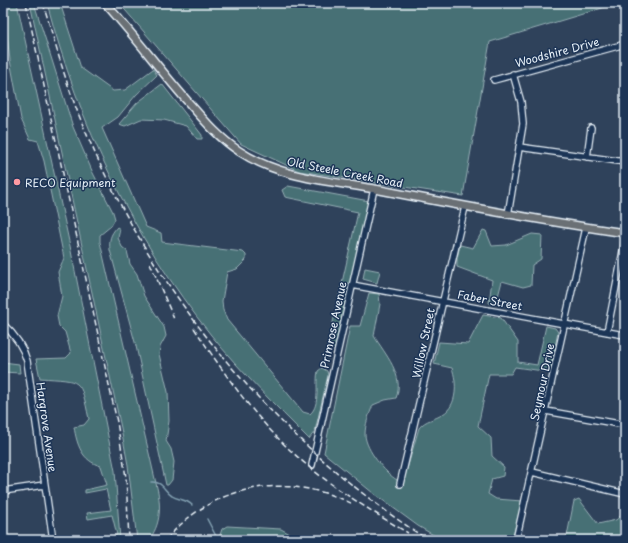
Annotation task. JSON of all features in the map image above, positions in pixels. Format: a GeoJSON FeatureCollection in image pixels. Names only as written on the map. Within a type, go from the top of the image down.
{"type":"FeatureCollection","features":[{"type":"Feature","properties":{"kind":"main road","name":"Old Steele Creek Road"},"geometry":{"type":"LineString","coordinates":[[105,3],[199,115],[238,151],[259,163],[283,172],[508,215],[625,234]]}},
{"type":"Feature","properties":{"kind":"street","name":"Woodshire Drive"},"geometry":{"type":"LineString","coordinates":[[494,80],[625,44]]}},
{"type":"Feature","properties":{"kind":"street"},"geometry":{"type":"LineString","coordinates":[[508,215],[519,147],[522,111],[513,74]]}},
{"type":"Feature","properties":{"kind":"street"},"geometry":{"type":"LineString","coordinates":[[587,157],[591,128]]}},
{"type":"Feature","properties":{"kind":"street"},"geometry":{"type":"LineString","coordinates":[[519,147],[625,162]]}},
{"type":"Feature","properties":{"kind":"street","name":"Primrose Avenue"},"geometry":{"type":"LineString","coordinates":[[312,465],[374,189]]}},
{"type":"Feature","properties":{"kind":"street","name":"Willow Street"},"geometry":{"type":"LineString","coordinates":[[400,484],[465,207]]}},
{"type":"Feature","properties":{"kind":"street","name":"Seymour Drive"},"geometry":{"type":"LineString","coordinates":[[516,540],[586,228]]}},
{"type":"Feature","properties":{"kind":"street"},"geometry":{"type":"LineString","coordinates":[[607,332],[625,241]]}},
{"type":"Feature","properties":{"kind":"street","name":"Faber Street"},"geometry":{"type":"LineString","coordinates":[[352,285],[565,325],[624,334]]}},
{"type":"Feature","properties":{"kind":"street","name":"Hargrove Avenue"},"geometry":{"type":"LineString","coordinates":[[3,324],[17,338],[27,361],[53,540]]}},
{"type":"Feature","properties":{"kind":"street"},"geometry":{"type":"LineString","coordinates":[[546,411],[625,425]]}},
{"type":"Feature","properties":{"kind":"street"},"geometry":{"type":"LineString","coordinates":[[532,472],[625,494]]}},
{"type":"Feature","properties":{"kind":"street"},"geometry":{"type":"LineString","coordinates":[[3,491],[44,485]]}},
{"type":"Feature","properties":{"kind":"green space"},"geometry":{"type":"Polygon","coordinates":[[[3,3],[17,3],[70,246],[115,471],[120,540],[102,540],[117,535],[112,515],[88,519],[87,513],[111,510],[106,489],[85,493],[85,490],[107,485],[101,466],[95,464],[85,456],[77,440],[74,427],[84,425],[89,419],[81,388],[72,381],[40,378],[36,359],[66,358],[71,353],[65,332],[59,326],[57,316],[62,296],[58,272],[64,258],[44,161],[38,141],[30,139],[21,119],[10,60],[3,3]]]}},
{"type":"Feature","properties":{"kind":"green space"},"geometry":{"type":"Polygon","coordinates":[[[30,3],[34,3],[73,127],[115,219],[111,226],[100,235],[100,242],[158,492],[159,517],[153,534],[149,540],[137,540],[128,465],[121,428],[30,3]]]}},
{"type":"Feature","properties":{"kind":"green space"},"geometry":{"type":"Polygon","coordinates":[[[47,3],[60,3],[81,68],[113,91],[125,90],[153,69],[157,75],[136,95],[118,117],[102,128],[146,227],[161,233],[162,242],[243,252],[246,255],[246,260],[237,269],[227,272],[222,301],[223,310],[227,320],[303,412],[310,414],[317,400],[318,371],[322,368],[327,371],[328,375],[315,431],[309,439],[258,388],[222,349],[183,298],[157,259],[111,178],[92,135],[60,48],[47,3]]]}},
{"type":"Feature","properties":{"kind":"green space"},"geometry":{"type":"Polygon","coordinates":[[[119,3],[619,3],[490,42],[463,196],[299,171],[241,144],[119,3]]]}},
{"type":"Feature","properties":{"kind":"green space"},"geometry":{"type":"Polygon","coordinates":[[[162,84],[202,135],[202,139],[197,139],[186,126],[164,120],[141,119],[125,126],[119,124],[137,103],[162,84]]]}},
{"type":"Feature","properties":{"kind":"green space"},"geometry":{"type":"Polygon","coordinates":[[[288,186],[369,201],[335,349],[327,349],[358,212],[285,197],[282,190],[288,186]]]}},
{"type":"Feature","properties":{"kind":"green space"},"geometry":{"type":"Polygon","coordinates":[[[117,227],[120,229],[118,238],[122,247],[127,251],[130,264],[137,274],[144,296],[164,327],[166,336],[160,347],[159,354],[168,392],[169,421],[166,441],[171,449],[174,462],[172,480],[168,485],[166,485],[136,346],[110,250],[110,238],[117,227]]]}},
{"type":"Feature","properties":{"kind":"green space"},"geometry":{"type":"Polygon","coordinates":[[[483,230],[486,231],[492,246],[506,245],[532,234],[542,235],[541,259],[532,265],[531,285],[523,287],[502,281],[496,304],[489,303],[492,280],[457,267],[457,258],[460,245],[473,248],[483,230]]]}},
{"type":"Feature","properties":{"kind":"green space"},"geometry":{"type":"Polygon","coordinates":[[[365,268],[380,271],[377,283],[363,279],[365,268]]]}},
{"type":"Feature","properties":{"kind":"green space"},"geometry":{"type":"Polygon","coordinates":[[[369,293],[379,294],[380,304],[374,336],[396,373],[398,390],[396,398],[385,400],[373,405],[366,423],[365,435],[372,454],[382,467],[397,480],[404,479],[419,428],[448,410],[454,399],[455,380],[452,368],[434,364],[439,342],[468,344],[483,315],[501,318],[518,342],[518,362],[537,365],[546,326],[555,328],[558,332],[550,372],[515,367],[511,374],[489,374],[478,426],[491,438],[492,456],[504,467],[503,476],[492,479],[488,494],[496,499],[522,501],[512,540],[442,540],[418,526],[373,493],[324,453],[350,326],[360,326],[369,293]]]}},
{"type":"Feature","properties":{"kind":"green space"},"geometry":{"type":"Polygon","coordinates":[[[3,362],[19,364],[20,373],[3,372],[3,362]]]}},
{"type":"Feature","properties":{"kind":"green space"},"geometry":{"type":"Polygon","coordinates":[[[579,499],[598,524],[616,520],[625,512],[625,537],[620,540],[563,540],[567,536],[574,501],[579,499]]]}},
{"type":"Feature","properties":{"kind":"green space"},"geometry":{"type":"Polygon","coordinates":[[[227,526],[281,529],[301,540],[216,540],[222,529],[227,526]]]}},
{"type":"Feature","properties":{"kind":"waterway"},"geometry":{"type":"LineString","coordinates":[[151,482],[158,483],[172,496],[192,505]]}},
{"type":"Feature","properties":{"kind":"waterway"},"geometry":{"type":"LineString","coordinates":[[207,519],[218,540]]}},
{"type":"Feature","properties":{"kind":"railway"},"geometry":{"type":"LineString","coordinates":[[26,3],[117,422],[126,477],[129,540]]}},
{"type":"Feature","properties":{"kind":"railway"},"geometry":{"type":"LineString","coordinates":[[43,3],[76,108],[111,186],[144,246],[182,303],[224,358],[269,409],[319,457],[372,500],[428,540]]}},
{"type":"Feature","properties":{"kind":"railway"},"geometry":{"type":"LineString","coordinates":[[150,263],[174,319]]}},
{"type":"Feature","properties":{"kind":"railway"},"geometry":{"type":"LineString","coordinates":[[194,328],[249,406],[274,435],[301,460],[330,483],[408,533]]}},
{"type":"Feature","properties":{"kind":"railway"},"geometry":{"type":"LineString","coordinates":[[166,540],[185,521],[206,506],[229,495],[253,489],[278,486],[303,488],[328,494],[353,504]]}},
{"type":"Feature","properties":{"kind":"place","name":"RECO Equipment"},"geometry":{"type":"Point","coordinates":[17,182]}}]}
